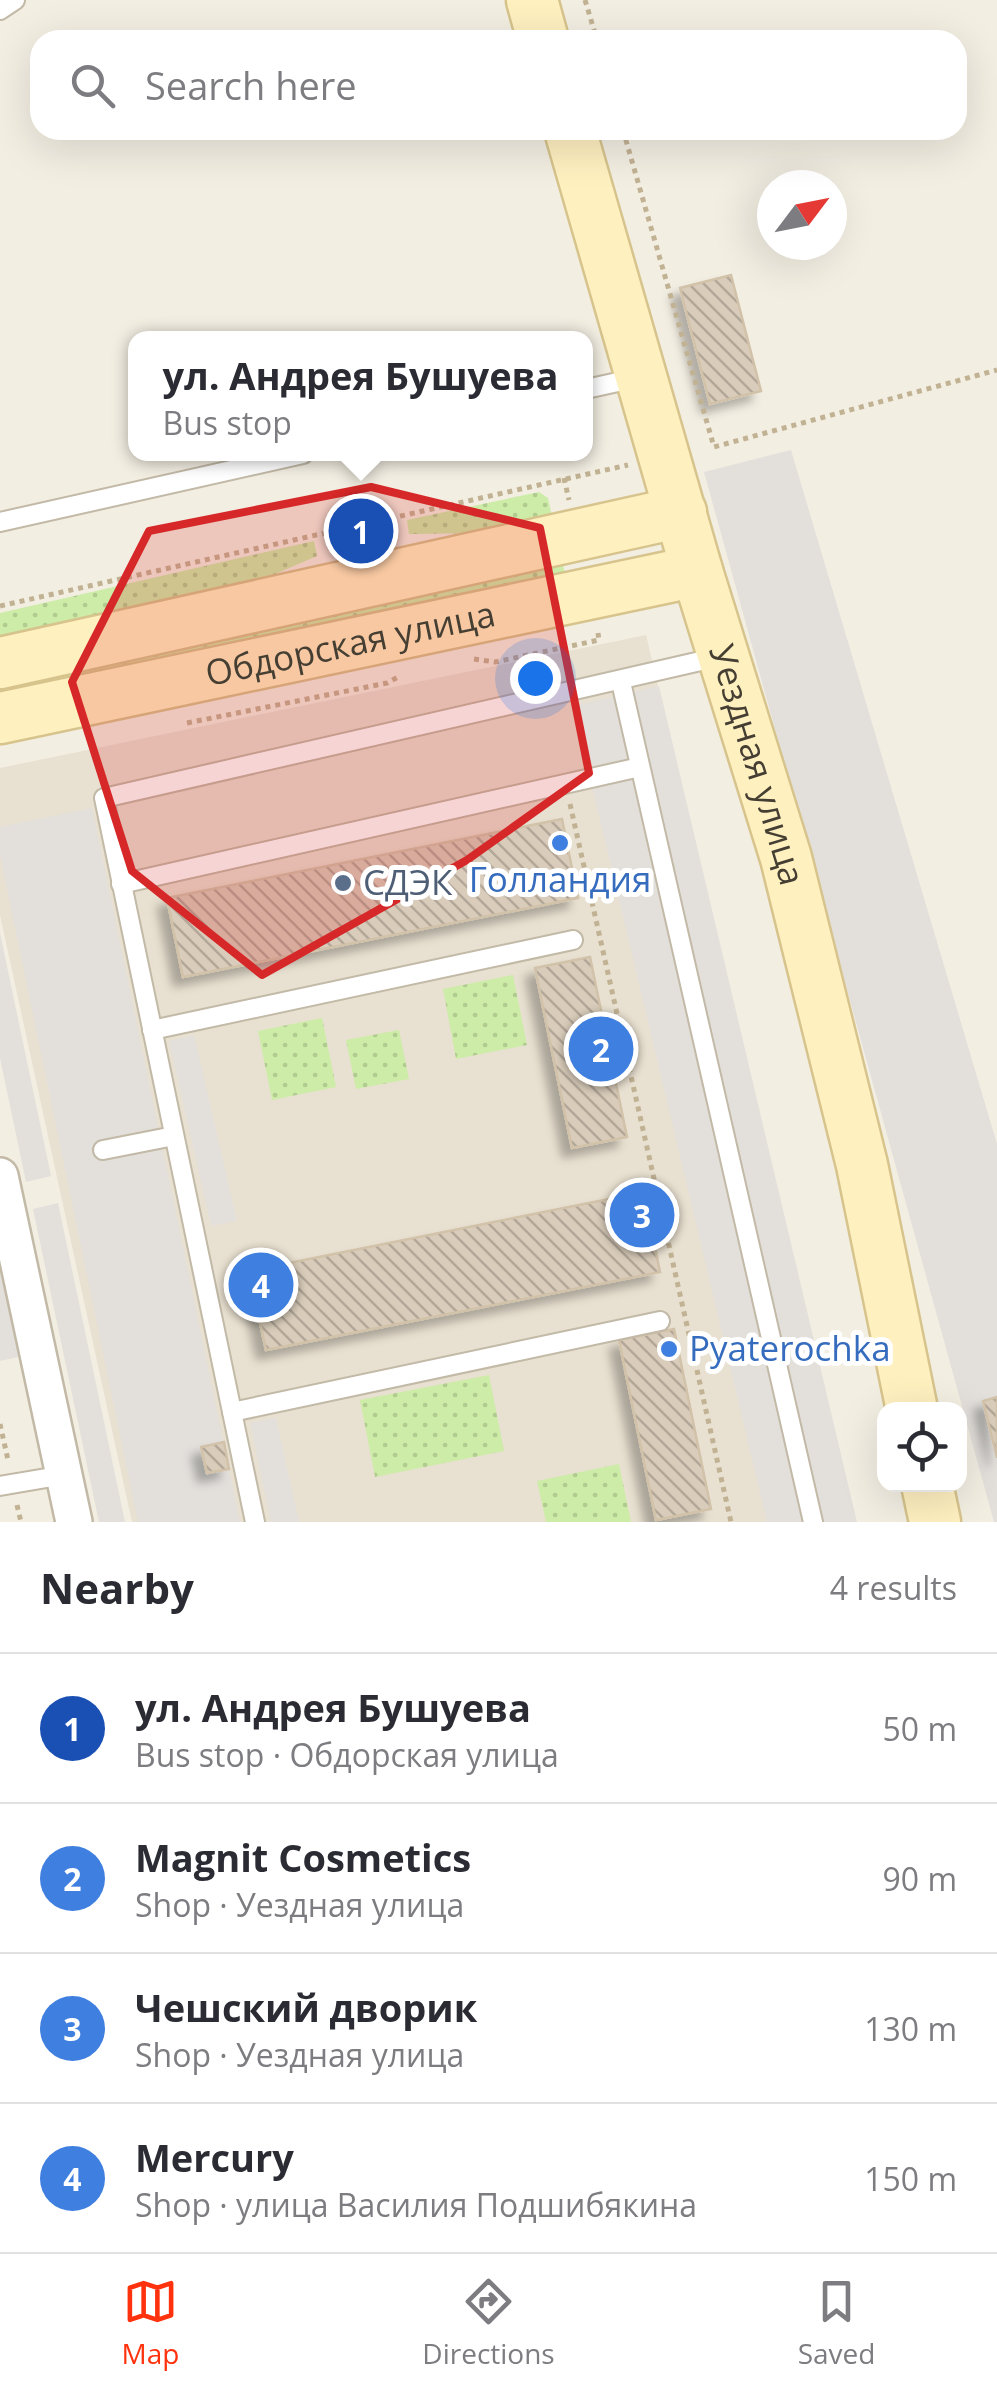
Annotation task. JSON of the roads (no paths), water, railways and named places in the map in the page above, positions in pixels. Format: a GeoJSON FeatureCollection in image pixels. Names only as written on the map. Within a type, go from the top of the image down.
{"type":"FeatureCollection","features":[{"type":"Feature","properties":{"kind":"street"},"geometry":{"type":"LineString","coordinates":[[532,0],[540,30]]}},
{"type":"Feature","properties":{"kind":"street","name":"Уездная улица"},"geometry":{"type":"LineString","coordinates":[[573,140],[680,512],[786,858],[862,1165],[910,1402]]}},
{"type":"Feature","properties":{"kind":"street","name":"Обдорская улица"},"geometry":{"type":"LineString","coordinates":[[0,662],[680,512]]}},
{"type":"Feature","properties":{"kind":"street","name":"Обдорская улица"},"geometry":{"type":"LineString","coordinates":[[0,718],[698,571]]}},
{"type":"Feature","properties":{"kind":"street"},"geometry":{"type":"LineString","coordinates":[[0,1176],[74,1522]]}},
{"type":"Feature","properties":{"kind":"street"},"geometry":{"type":"LineString","coordinates":[[929,1492],[935,1522]]}},
{"type":"Feature","properties":{"kind":"lane"},"geometry":{"type":"LineString","coordinates":[[0,10],[15,0]]}},
{"type":"Feature","properties":{"kind":"lane"},"geometry":{"type":"LineString","coordinates":[[593,387],[642,376]]}},
{"type":"Feature","properties":{"kind":"lane"},"geometry":{"type":"LineString","coordinates":[[0,522],[271,461]]}},
{"type":"Feature","properties":{"kind":"lane"},"geometry":{"type":"LineString","coordinates":[[255,1522],[104,798],[724,656]]}},
{"type":"Feature","properties":{"kind":"lane"},"geometry":{"type":"LineString","coordinates":[[621,682],[813,1522]]}},
{"type":"Feature","properties":{"kind":"lane"},"geometry":{"type":"LineString","coordinates":[[121,884],[640,767]]}},
{"type":"Feature","properties":{"kind":"lane"},"geometry":{"type":"LineString","coordinates":[[152,1030],[573,940]]}},
{"type":"Feature","properties":{"kind":"lane"},"geometry":{"type":"LineString","coordinates":[[104,1150],[174,1136]]}},
{"type":"Feature","properties":{"kind":"lane"},"geometry":{"type":"LineString","coordinates":[[232,1412],[660,1321]]}},
{"type":"Feature","properties":{"kind":"lane"},"geometry":{"type":"LineString","coordinates":[[0,1486],[64,1475]]}},
{"type":"Feature","properties":{"kind":"place","name":"ул. Андрея Бушуева"},"geometry":{"type":"Point","coordinates":[361,531]}},
{"type":"Feature","properties":{"kind":"place","name":"Голландия"},"geometry":{"type":"Point","coordinates":[560,843]}},
{"type":"Feature","properties":{"kind":"place","name":"СДЭК"},"geometry":{"type":"Point","coordinates":[343,883]}},
{"type":"Feature","properties":{"kind":"place","name":"Magnit Cosmetics"},"geometry":{"type":"Point","coordinates":[601,1049]}},
{"type":"Feature","properties":{"kind":"place","name":"Чешский дворик"},"geometry":{"type":"Point","coordinates":[642,1215]}},
{"type":"Feature","properties":{"kind":"place","name":"Mercury"},"geometry":{"type":"Point","coordinates":[261,1285]}},
{"type":"Feature","properties":{"kind":"place","name":"Pyaterochka"},"geometry":{"type":"Point","coordinates":[669,1349]}}]}
